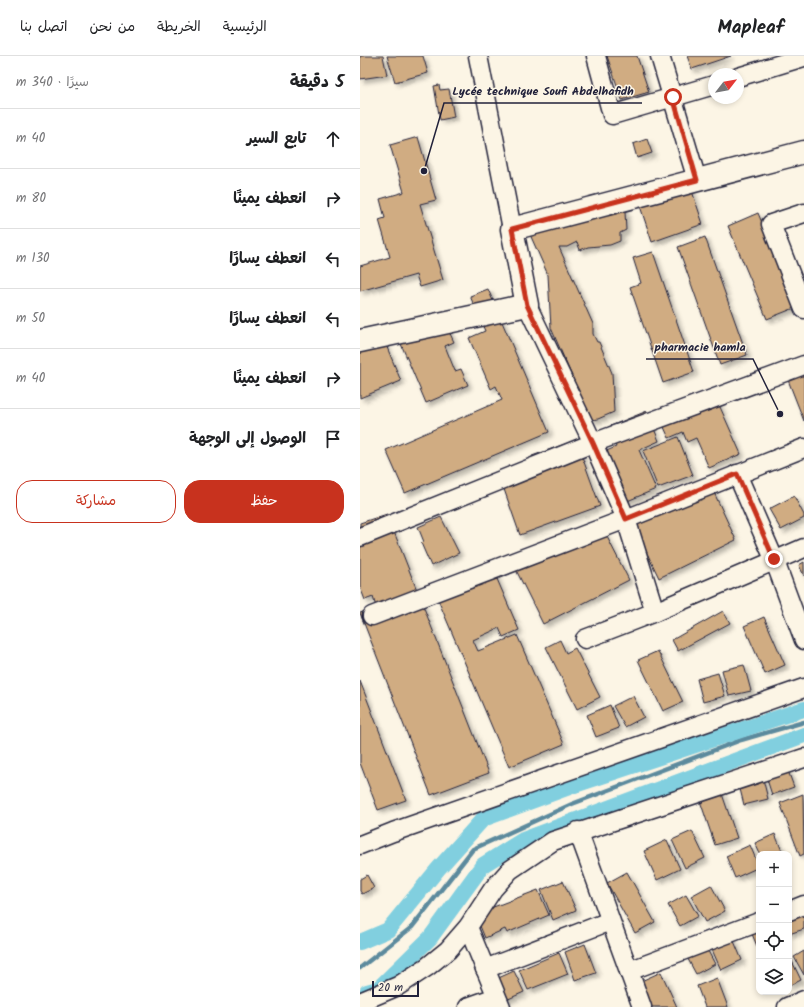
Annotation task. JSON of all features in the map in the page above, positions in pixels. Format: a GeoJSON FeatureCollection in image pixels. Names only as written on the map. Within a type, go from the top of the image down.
{"type":"FeatureCollection","features":[{"type":"Feature","properties":{"kind":"street"},"geometry":{"type":"LineString","coordinates":[[478,56],[527,305],[593,443],[626,519],[655,612]]}},
{"type":"Feature","properties":{"kind":"street"},"geometry":{"type":"LineString","coordinates":[[596,56],[612,115],[708,86]]}},
{"type":"Feature","properties":{"kind":"street"},"geometry":{"type":"LineString","coordinates":[[660,56],[697,180]]}},
{"type":"Feature","properties":{"kind":"street"},"geometry":{"type":"LineString","coordinates":[[744,75],[804,57]]}},
{"type":"Feature","properties":{"kind":"street"},"geometry":{"type":"LineString","coordinates":[[512,229],[804,152]]}},
{"type":"Feature","properties":{"kind":"street"},"geometry":{"type":"LineString","coordinates":[[804,212],[771,224],[799,284],[804,309]]}},
{"type":"Feature","properties":{"kind":"street"},"geometry":{"type":"LineString","coordinates":[[360,341],[527,305]]}},
{"type":"Feature","properties":{"kind":"street"},"geometry":{"type":"LineString","coordinates":[[360,537],[593,443],[804,365]]}},
{"type":"Feature","properties":{"kind":"street"},"geometry":{"type":"LineString","coordinates":[[372,616],[626,519],[804,448]]}},
{"type":"Feature","properties":{"kind":"street"},"geometry":{"type":"LineString","coordinates":[[737,474],[774,559],[804,640]]}},
{"type":"Feature","properties":{"kind":"street"},"geometry":{"type":"LineString","coordinates":[[585,639],[655,612],[774,559],[804,548]]}},
{"type":"Feature","properties":{"kind":"street"},"geometry":{"type":"LineString","coordinates":[[360,845],[393,832],[804,688]]}},
{"type":"Feature","properties":{"kind":"street"},"geometry":{"type":"LineString","coordinates":[[360,1002],[398,986],[427,967],[448,950],[468,927],[493,889],[510,870],[553,840],[804,758]]}},
{"type":"Feature","properties":{"kind":"street"},"geometry":{"type":"LineString","coordinates":[[578,831],[642,1007]]}},
{"type":"Feature","properties":{"kind":"street"},"geometry":{"type":"LineString","coordinates":[[792,910],[804,905]]}},
{"type":"Feature","properties":{"kind":"street"},"geometry":{"type":"LineString","coordinates":[[485,969],[610,921]]}},
{"type":"Feature","properties":{"kind":"street"},"geometry":{"type":"LineString","coordinates":[[629,971],[756,923]]}},
{"type":"Feature","properties":{"kind":"street"},"geometry":{"type":"LineString","coordinates":[[468,927],[498,1002],[468,1007]]}},
{"type":"Feature","properties":{"kind":"street"},"geometry":{"type":"LineString","coordinates":[[787,1007],[804,1000]]}},
{"type":"Feature","properties":{"kind":"building"},"geometry":{"type":"Polygon","coordinates":[[[360,56],[383,56],[387,75],[360,79],[360,56]]]}},
{"type":"Feature","properties":{"kind":"building"},"geometry":{"type":"Polygon","coordinates":[[[387,56],[423,56],[428,73],[395,82],[387,56]]]}},
{"type":"Feature","properties":{"kind":"building"},"geometry":{"type":"Polygon","coordinates":[[[607,56],[637,56],[649,92],[622,100],[607,56]]]}},
{"type":"Feature","properties":{"kind":"building"},"geometry":{"type":"Polygon","coordinates":[[[687,56],[731,56],[692,69],[687,56]]]}},
{"type":"Feature","properties":{"kind":"building"},"geometry":{"type":"Polygon","coordinates":[[[439,85],[440,90],[449,89],[454,117],[440,120],[434,86],[439,85]]]}},
{"type":"Feature","properties":{"kind":"building"},"geometry":{"type":"Polygon","coordinates":[[[418,137],[436,200],[420,204],[443,280],[420,287],[416,275],[360,291],[360,266],[390,257],[379,220],[385,218],[380,199],[404,192],[390,145],[418,137]]]}},
{"type":"Feature","properties":{"kind":"building"},"geometry":{"type":"Polygon","coordinates":[[[647,139],[652,153],[637,158],[633,144],[647,139]]]}},
{"type":"Feature","properties":{"kind":"building"},"geometry":{"type":"Polygon","coordinates":[[[688,179],[703,224],[652,242],[637,197],[688,179]]]}},
{"type":"Feature","properties":{"kind":"building"},"geometry":{"type":"Polygon","coordinates":[[[618,196],[625,212],[626,230],[620,233],[620,241],[610,245],[588,247],[580,250],[577,242],[567,247],[559,247],[593,324],[593,334],[597,342],[599,342],[612,373],[614,412],[598,419],[591,420],[551,328],[548,275],[528,230],[618,196]]]}},
{"type":"Feature","properties":{"kind":"building"},"geometry":{"type":"Polygon","coordinates":[[[758,213],[797,307],[767,319],[728,226],[758,213]]]}},
{"type":"Feature","properties":{"kind":"building"},"geometry":{"type":"Polygon","coordinates":[[[705,237],[747,355],[720,365],[678,247],[705,237]]]}},
{"type":"Feature","properties":{"kind":"building"},"geometry":{"type":"Polygon","coordinates":[[[653,252],[694,372],[663,383],[630,287],[641,283],[633,258],[653,252]]]}},
{"type":"Feature","properties":{"kind":"building"},"geometry":{"type":"Polygon","coordinates":[[[488,289],[549,432],[405,493],[386,450],[502,400],[496,386],[491,389],[469,338],[485,331],[470,296],[488,289]]]}},
{"type":"Feature","properties":{"kind":"building"},"geometry":{"type":"Polygon","coordinates":[[[446,325],[454,342],[445,346],[455,371],[461,369],[468,385],[426,403],[401,344],[446,325]]]}},
{"type":"Feature","properties":{"kind":"building"},"geometry":{"type":"Polygon","coordinates":[[[384,340],[401,381],[360,398],[360,350],[384,340]]]}},
{"type":"Feature","properties":{"kind":"building"},"geometry":{"type":"Polygon","coordinates":[[[804,374],[804,421],[788,380],[804,374]]]}},
{"type":"Feature","properties":{"kind":"building"},"geometry":{"type":"Polygon","coordinates":[[[712,389],[741,454],[709,468],[696,438],[687,442],[683,432],[669,438],[663,425],[667,409],[712,389]]]}},
{"type":"Feature","properties":{"kind":"building"},"geometry":{"type":"Polygon","coordinates":[[[647,411],[659,441],[639,450],[656,489],[625,502],[604,452],[616,447],[608,427],[647,411]]]}},
{"type":"Feature","properties":{"kind":"building"},"geometry":{"type":"Polygon","coordinates":[[[678,437],[693,475],[658,488],[643,451],[678,437]]]}},
{"type":"Feature","properties":{"kind":"building"},"geometry":{"type":"Polygon","coordinates":[[[576,440],[600,506],[520,535],[498,472],[533,459],[532,456],[576,440]]]}},
{"type":"Feature","properties":{"kind":"building"},"geometry":{"type":"Polygon","coordinates":[[[711,486],[736,540],[659,578],[630,518],[711,486]]]}},
{"type":"Feature","properties":{"kind":"building"},"geometry":{"type":"Polygon","coordinates":[[[794,496],[804,515],[804,518],[781,530],[769,509],[794,496]]]}},
{"type":"Feature","properties":{"kind":"building"},"geometry":{"type":"Polygon","coordinates":[[[387,514],[489,773],[431,795],[360,613],[376,607],[373,597],[365,600],[360,587],[360,523],[387,514]]]}},
{"type":"Feature","properties":{"kind":"building"},"geometry":{"type":"Polygon","coordinates":[[[441,517],[459,553],[431,566],[421,543],[424,542],[418,527],[441,517]]]}},
{"type":"Feature","properties":{"kind":"building"},"geometry":{"type":"Polygon","coordinates":[[[600,523],[629,580],[543,624],[514,566],[600,523]]]}},
{"type":"Feature","properties":{"kind":"building"},"geometry":{"type":"Polygon","coordinates":[[[804,562],[804,576],[799,565],[804,562]]]}},
{"type":"Feature","properties":{"kind":"building"},"geometry":{"type":"Polygon","coordinates":[[[491,565],[519,630],[503,637],[499,628],[473,640],[478,651],[517,635],[564,744],[509,767],[433,588],[491,565]]]}},
{"type":"Feature","properties":{"kind":"building"},"geometry":{"type":"Polygon","coordinates":[[[723,611],[730,623],[678,651],[672,640],[723,611]]]}},
{"type":"Feature","properties":{"kind":"building"},"geometry":{"type":"Polygon","coordinates":[[[764,617],[785,665],[765,674],[744,626],[764,617]]]}},
{"type":"Feature","properties":{"kind":"building"},"geometry":{"type":"Polygon","coordinates":[[[560,640],[566,653],[575,648],[600,697],[577,709],[546,647],[560,640]]]}},
{"type":"Feature","properties":{"kind":"building"},"geometry":{"type":"Polygon","coordinates":[[[658,651],[683,702],[663,711],[638,660],[658,651]]]}},
{"type":"Feature","properties":{"kind":"building"},"geometry":{"type":"Polygon","coordinates":[[[744,665],[751,691],[729,696],[722,670],[744,665]]]}},
{"type":"Feature","properties":{"kind":"building"},"geometry":{"type":"Polygon","coordinates":[[[718,673],[725,696],[703,702],[697,679],[718,673]]]}},
{"type":"Feature","properties":{"kind":"building"},"geometry":{"type":"Polygon","coordinates":[[[360,681],[406,800],[378,810],[360,763],[360,681]]]}},
{"type":"Feature","properties":{"kind":"building"},"geometry":{"type":"Polygon","coordinates":[[[633,696],[644,717],[625,727],[613,706],[633,696]]]}},
{"type":"Feature","properties":{"kind":"building"},"geometry":{"type":"Polygon","coordinates":[[[610,705],[619,728],[596,737],[587,715],[610,705]]]}},
{"type":"Feature","properties":{"kind":"building"},"geometry":{"type":"Polygon","coordinates":[[[784,760],[794,787],[772,795],[763,767],[784,760]]]}},
{"type":"Feature","properties":{"kind":"building"},"geometry":{"type":"Polygon","coordinates":[[[761,771],[768,799],[744,805],[737,777],[761,771]]]}},
{"type":"Feature","properties":{"kind":"building"},"geometry":{"type":"Polygon","coordinates":[[[719,785],[737,838],[715,845],[697,792],[719,785]]]}},
{"type":"Feature","properties":{"kind":"building"},"geometry":{"type":"Polygon","coordinates":[[[803,794],[804,854],[800,856],[780,803],[803,794]]]}},
{"type":"Feature","properties":{"kind":"building"},"geometry":{"type":"Polygon","coordinates":[[[692,831],[705,858],[685,868],[672,840],[692,831]]]}},
{"type":"Feature","properties":{"kind":"building"},"geometry":{"type":"Polygon","coordinates":[[[775,834],[782,851],[759,851],[755,843],[775,834]]]}},
{"type":"Feature","properties":{"kind":"building"},"geometry":{"type":"Polygon","coordinates":[[[667,840],[680,869],[657,880],[644,851],[667,840]]]}},
{"type":"Feature","properties":{"kind":"building"},"geometry":{"type":"Polygon","coordinates":[[[750,845],[756,860],[756,868],[735,878],[726,856],[750,845]]]}},
{"type":"Feature","properties":{"kind":"building"},"geometry":{"type":"Polygon","coordinates":[[[627,872],[655,922],[635,933],[607,883],[627,872]]]}},
{"type":"Feature","properties":{"kind":"building"},"geometry":{"type":"Polygon","coordinates":[[[367,875],[374,888],[362,894],[360,891],[360,879],[367,875]]]}},
{"type":"Feature","properties":{"kind":"building"},"geometry":{"type":"Polygon","coordinates":[[[563,881],[576,910],[553,920],[541,890],[563,881]]]}},
{"type":"Feature","properties":{"kind":"building"},"geometry":{"type":"Polygon","coordinates":[[[711,885],[725,911],[705,922],[691,896],[711,885]]]}},
{"type":"Feature","properties":{"kind":"building"},"geometry":{"type":"Polygon","coordinates":[[[538,890],[549,915],[507,933],[505,929],[485,938],[475,914],[538,890]]]}},
{"type":"Feature","properties":{"kind":"building"},"geometry":{"type":"Polygon","coordinates":[[[686,895],[698,916],[680,926],[668,905],[686,895]]]}},
{"type":"Feature","properties":{"kind":"building"},"geometry":{"type":"Polygon","coordinates":[[[792,906],[804,912],[804,929],[792,933],[792,906]]]}},
{"type":"Feature","properties":{"kind":"building"},"geometry":{"type":"Polygon","coordinates":[[[756,918],[756,944],[747,922],[756,918]]]}},
{"type":"Feature","properties":{"kind":"building"},"geometry":{"type":"Polygon","coordinates":[[[728,927],[742,960],[721,970],[706,936],[728,927]]]}},
{"type":"Feature","properties":{"kind":"building"},"geometry":{"type":"Polygon","coordinates":[[[701,938],[715,964],[696,974],[682,948],[701,938]]]}},
{"type":"Feature","properties":{"kind":"building"},"geometry":{"type":"Polygon","coordinates":[[[585,944],[596,973],[575,980],[565,952],[585,944]]]}},
{"type":"Feature","properties":{"kind":"building"},"geometry":{"type":"Polygon","coordinates":[[[804,951],[804,975],[794,957],[804,951]]]}},
{"type":"Feature","properties":{"kind":"building"},"geometry":{"type":"Polygon","coordinates":[[[559,953],[568,974],[528,990],[519,970],[559,953]]]}},
{"type":"Feature","properties":{"kind":"building"},"geometry":{"type":"Polygon","coordinates":[[[792,961],[801,980],[792,984],[792,961]]]}},
{"type":"Feature","properties":{"kind":"building"},"geometry":{"type":"Polygon","coordinates":[[[514,971],[524,992],[504,1001],[494,980],[514,971]]]}},
{"type":"Feature","properties":{"kind":"building"},"geometry":{"type":"Polygon","coordinates":[[[661,972],[677,1007],[651,1007],[639,982],[661,972]]]}},
{"type":"Feature","properties":{"kind":"building"},"geometry":{"type":"Polygon","coordinates":[[[717,978],[728,1007],[705,1007],[697,986],[717,978]]]}},
{"type":"Feature","properties":{"kind":"waterway"},"geometry":{"type":"LineString","coordinates":[[360,942],[388,930],[438,869],[483,819],[572,786],[804,709]]}},
{"type":"Feature","properties":{"kind":"waterway"},"geometry":{"type":"LineString","coordinates":[[360,968],[412,927],[473,849],[572,804],[741,740],[804,722]]}},
{"type":"Feature","properties":{"kind":"waterway"},"geometry":{"type":"LineString","coordinates":[[367,992],[378,989],[430,938],[483,865],[523,840],[804,735]]}},
{"type":"Feature","properties":{"kind":"place","name":"Lycée technique Soufi Abdelhafidh"},"geometry":{"type":"Point","coordinates":[424,171]}},
{"type":"Feature","properties":{"kind":"place","name":"pharmacie hamla"},"geometry":{"type":"Point","coordinates":[780,414]}},
{"type":"Feature","properties":{"kind":"route"},"geometry":{"type":"LineString","coordinates":[[673,97],[697,180],[512,229],[527,305],[593,443],[626,519],[737,474],[774,559]]}}]}
